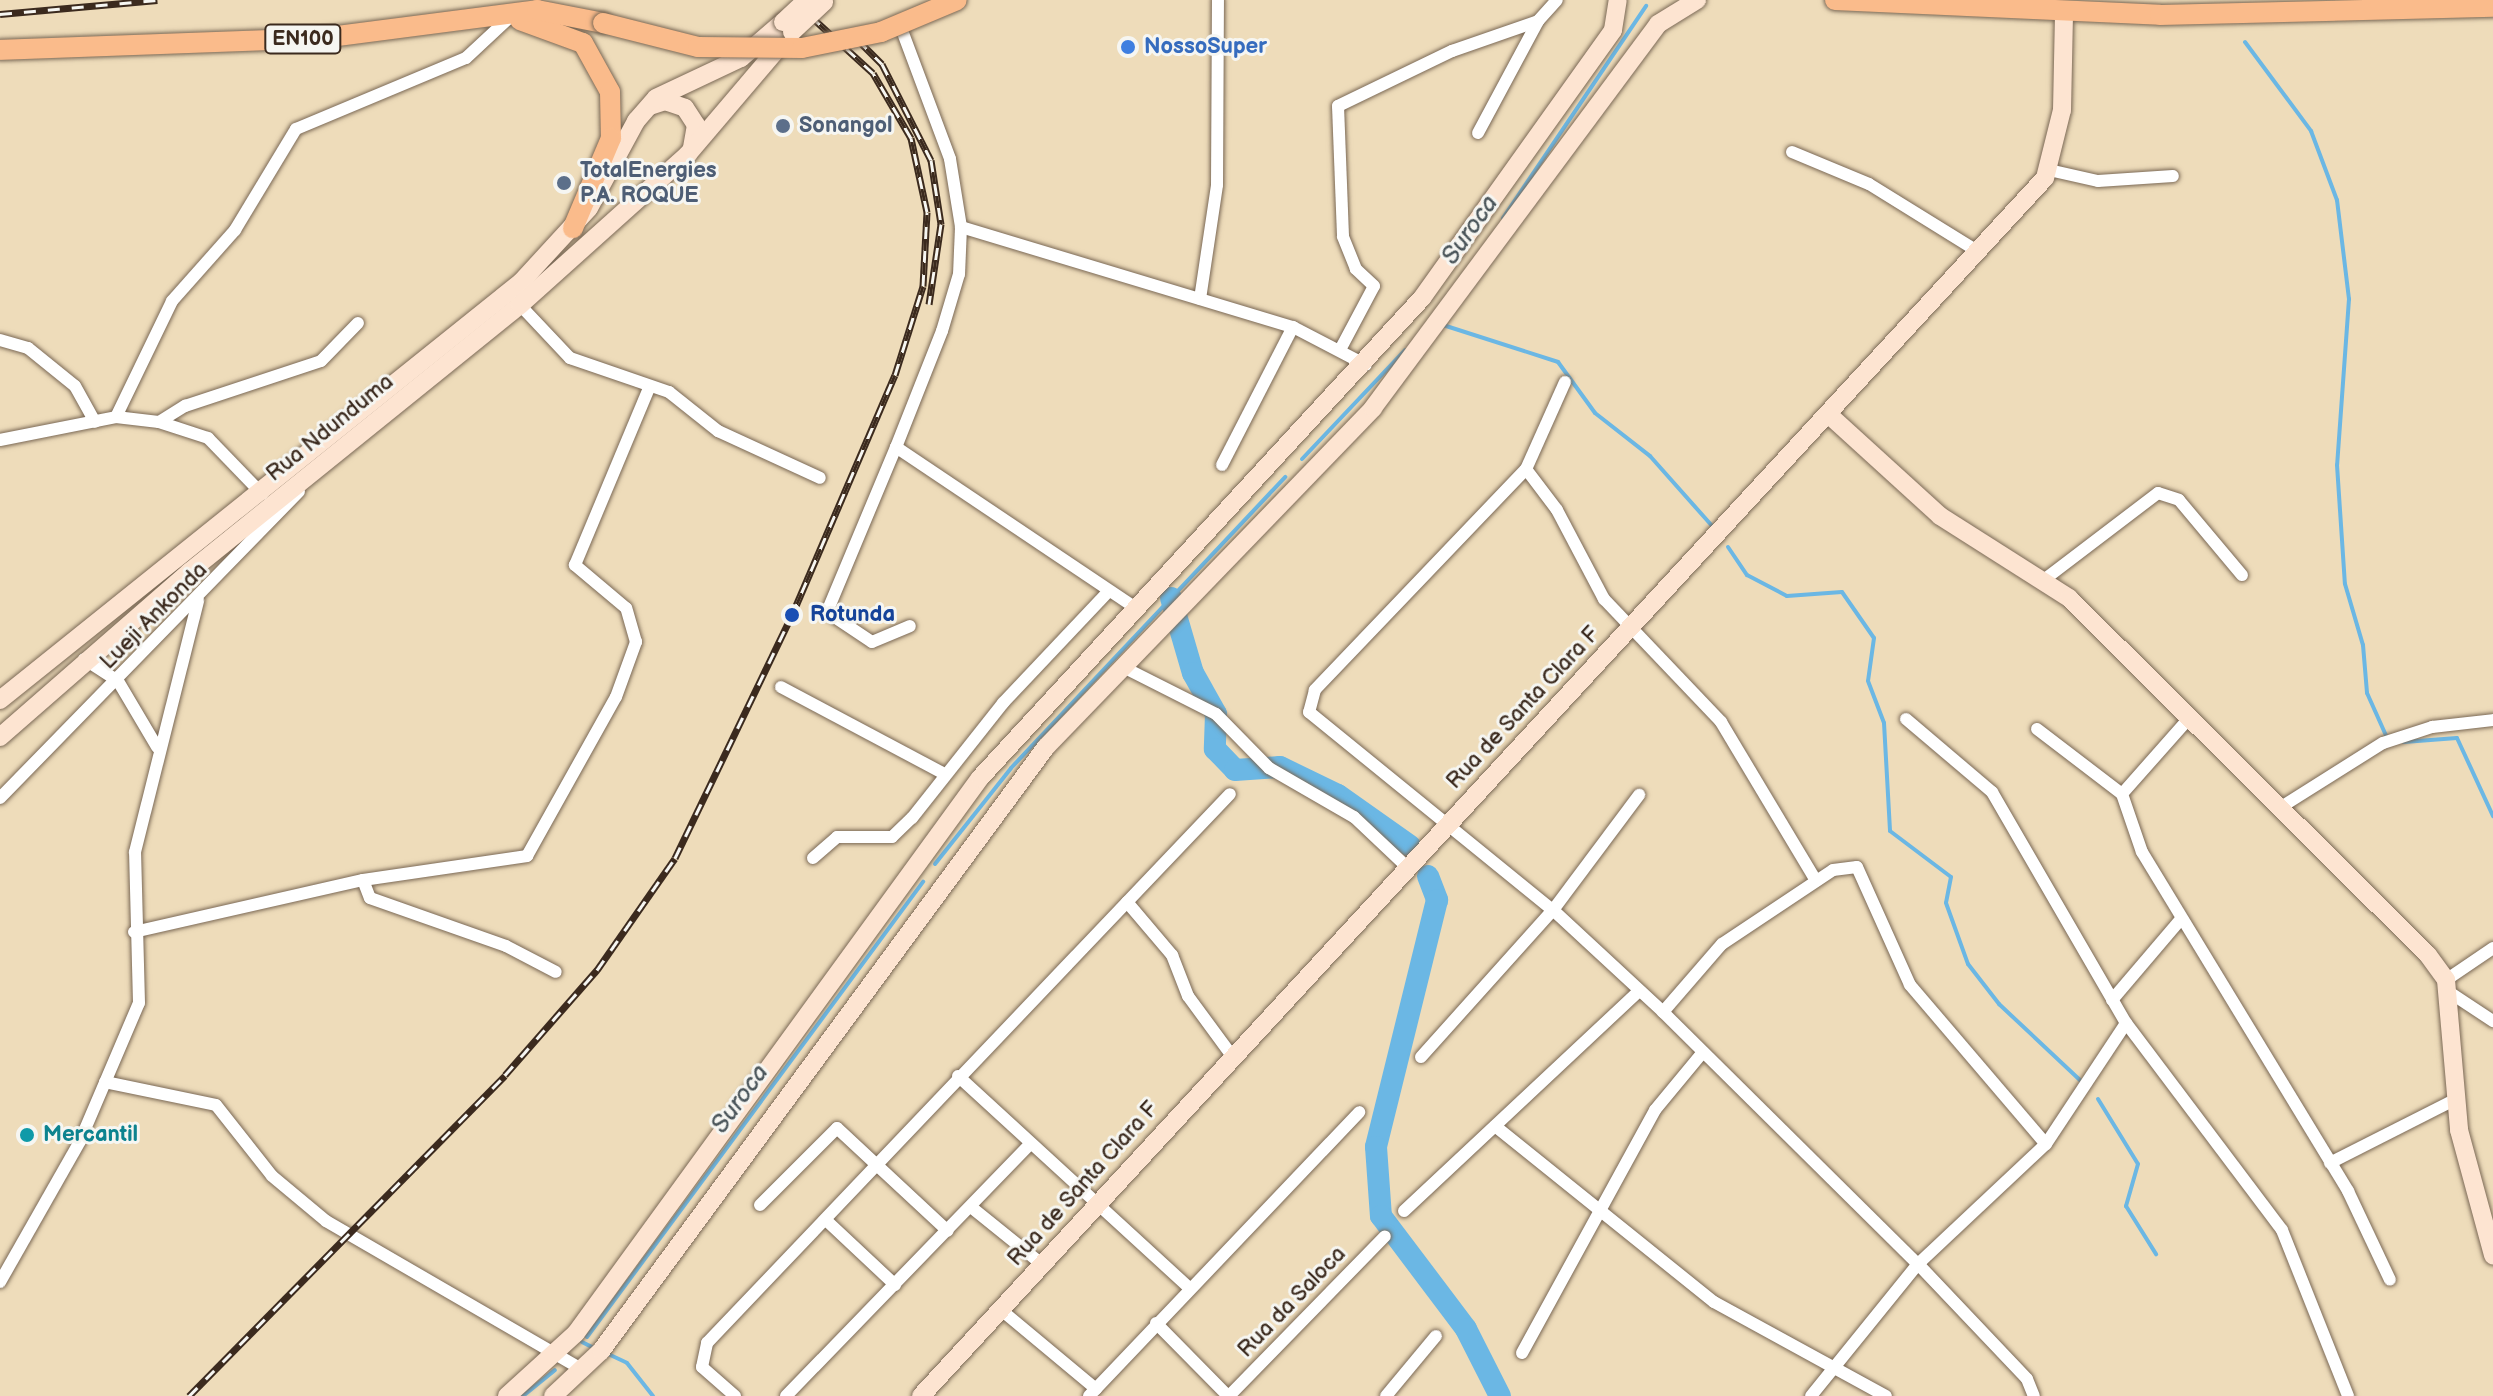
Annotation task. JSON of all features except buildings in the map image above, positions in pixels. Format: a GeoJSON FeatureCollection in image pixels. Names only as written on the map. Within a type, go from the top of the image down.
{"type":"FeatureCollection","features":[{"type":"Feature","properties":{"kind":"main road","name":"EN100"},"geometry":{"type":"LineString","coordinates":[[0,50],[322,38],[476,17],[557,11],[732,51],[842,42],[900,25],[957,0]]}},
{"type":"Feature","properties":{"kind":"main road"},"geometry":{"type":"LineString","coordinates":[[507,1396],[557,1354],[913,867],[1024,725],[1366,365],[1613,30],[1618,0]]}},
{"type":"Feature","properties":{"kind":"main road"},"geometry":{"type":"LineString","coordinates":[[553,1396],[583,1370],[1046,747],[1304,479],[1426,345],[1658,24],[1697,0]]}},
{"type":"Feature","properties":{"kind":"main road"},"geometry":{"type":"LineString","coordinates":[[1835,0],[2064,11],[2493,7]]}},
{"type":"Feature","properties":{"kind":"main road"},"geometry":{"type":"LineString","coordinates":[[646,108],[741,58],[788,27],[819,1]]}},
{"type":"Feature","properties":{"kind":"main road"},"geometry":{"type":"LineString","coordinates":[[2049,170],[2064,93],[2064,11]]}},
{"type":"Feature","properties":{"kind":"main road"},"geometry":{"type":"LineString","coordinates":[[476,17],[548,25],[583,43],[610,92],[611,138],[573,228]]}},
{"type":"Feature","properties":{"kind":"main road","name":"Rua Ndunduma"},"geometry":{"type":"LineString","coordinates":[[0,737],[84,659],[520,305],[688,154],[788,27]]}},
{"type":"Feature","properties":{"kind":"main road"},"geometry":{"type":"LineString","coordinates":[[646,108],[665,101],[685,108],[696,125],[688,154]]}},
{"type":"Feature","properties":{"kind":"main road","name":"Rua Ndunduma"},"geometry":{"type":"LineString","coordinates":[[0,700],[430,361],[573,228],[646,108]]}},
{"type":"Feature","properties":{"kind":"main road","name":"Rua de Santa Clara F"},"geometry":{"type":"LineString","coordinates":[[921,1396],[1828,414],[2049,170]]}},
{"type":"Feature","properties":{"kind":"main road"},"geometry":{"type":"LineString","coordinates":[[1828,414],[1940,516],[2045,579],[2191,716],[2278,809],[2417,942],[2447,986],[2456,1099],[2493,1255]]}},
{"type":"Feature","properties":{"kind":"main road"},"geometry":{"type":"LineString","coordinates":[[1280,457],[1304,479]]}},
{"type":"Feature","properties":{"kind":"main road"},"geometry":{"type":"LineString","coordinates":[[913,867],[942,885]]}},
{"type":"Feature","properties":{"kind":"street"},"geometry":{"type":"LineString","coordinates":[[1200,299],[1217,185],[1218,0]]}},
{"type":"Feature","properties":{"kind":"street"},"geometry":{"type":"LineString","coordinates":[[1478,133],[1538,21],[1557,0]]}},
{"type":"Feature","properties":{"kind":"street"},"geometry":{"type":"LineString","coordinates":[[116,417],[172,301],[235,230],[296,129],[466,58],[508,19]]}},
{"type":"Feature","properties":{"kind":"street"},"geometry":{"type":"LineString","coordinates":[[1341,348],[1374,286],[1356,269],[1343,236],[1338,106],[1452,51],[1538,21]]}},
{"type":"Feature","properties":{"kind":"street"},"geometry":{"type":"LineString","coordinates":[[900,25],[950,159],[961,227],[959,274],[942,331],[827,612],[872,642],[910,626]]}},
{"type":"Feature","properties":{"kind":"street"},"geometry":{"type":"LineString","coordinates":[[1792,152],[1869,184],[1977,251]]}},
{"type":"Feature","properties":{"kind":"street"},"geometry":{"type":"LineString","coordinates":[[2049,170],[2098,181],[2173,176]]}},
{"type":"Feature","properties":{"kind":"street"},"geometry":{"type":"LineString","coordinates":[[961,227],[1293,327],[1341,348],[1366,365]]}},
{"type":"Feature","properties":{"kind":"street"},"geometry":{"type":"LineString","coordinates":[[520,305],[570,358],[649,388],[669,392],[718,431],[820,478]]}},
{"type":"Feature","properties":{"kind":"street"},"geometry":{"type":"LineString","coordinates":[[159,422],[212,396],[321,361],[358,323]]}},
{"type":"Feature","properties":{"kind":"street"},"geometry":{"type":"LineString","coordinates":[[1222,465],[1293,327]]}},
{"type":"Feature","properties":{"kind":"street"},"geometry":{"type":"LineString","coordinates":[[0,340],[28,348],[75,386],[95,422]]}},
{"type":"Feature","properties":{"kind":"street"},"geometry":{"type":"LineString","coordinates":[[1565,382],[1526,469],[1308,698],[1309,712],[1445,826],[1553,910],[1663,1012],[1918,1264],[2027,1379],[2034,1396]]}},
{"type":"Feature","properties":{"kind":"street"},"geometry":{"type":"LineString","coordinates":[[134,932],[363,880],[527,856],[616,697],[636,642],[626,608],[575,565],[649,388]]}},
{"type":"Feature","properties":{"kind":"street"},"geometry":{"type":"LineString","coordinates":[[0,440],[116,417],[159,422],[208,438],[262,494]]}},
{"type":"Feature","properties":{"kind":"street"},"geometry":{"type":"LineString","coordinates":[[896,447],[1137,609]]}},
{"type":"Feature","properties":{"kind":"street","name":"Lueji Ankonda"},"geometry":{"type":"LineString","coordinates":[[0,798],[198,601],[332,457]]}},
{"type":"Feature","properties":{"kind":"street"},"geometry":{"type":"LineString","coordinates":[[1526,469],[1557,510],[1604,599],[1721,722],[1816,881]]}},
{"type":"Feature","properties":{"kind":"street"},"geometry":{"type":"LineString","coordinates":[[2045,579],[2158,493],[2179,500],[2242,575]]}},
{"type":"Feature","properties":{"kind":"street"},"geometry":{"type":"LineString","coordinates":[[813,858],[837,837],[892,837],[943,773],[1108,592]]}},
{"type":"Feature","properties":{"kind":"street"},"geometry":{"type":"LineString","coordinates":[[0,1282],[31,1236],[105,1082],[143,987],[134,932],[135,852],[157,747],[198,601]]}},
{"type":"Feature","properties":{"kind":"street"},"geometry":{"type":"LineString","coordinates":[[84,659],[118,681],[157,747]]}},
{"type":"Feature","properties":{"kind":"street"},"geometry":{"type":"LineString","coordinates":[[1123,667],[1216,714],[1269,768],[1354,817],[1407,867]]}},
{"type":"Feature","properties":{"kind":"street"},"geometry":{"type":"LineString","coordinates":[[781,687],[943,773]]}},
{"type":"Feature","properties":{"kind":"street"},"geometry":{"type":"LineString","coordinates":[[2122,794],[2191,716]]}},
{"type":"Feature","properties":{"kind":"street"},"geometry":{"type":"LineString","coordinates":[[1906,719],[1992,792],[2126,1023],[2290,1243],[2348,1396]]}},
{"type":"Feature","properties":{"kind":"street"},"geometry":{"type":"LineString","coordinates":[[2278,809],[2383,743],[2432,727],[2493,720]]}},
{"type":"Feature","properties":{"kind":"street"},"geometry":{"type":"LineString","coordinates":[[2037,729],[2122,794],[2147,862],[2330,1163],[2390,1280]]}},
{"type":"Feature","properties":{"kind":"street"},"geometry":{"type":"LineString","coordinates":[[735,1396],[702,1367],[707,1343],[828,1222],[958,1076],[1230,794]]}},
{"type":"Feature","properties":{"kind":"street"},"geometry":{"type":"LineString","coordinates":[[1421,1057],[1553,910],[1639,795]]}},
{"type":"Feature","properties":{"kind":"street"},"geometry":{"type":"LineString","coordinates":[[1663,1012],[1722,944],[1840,867],[1862,872],[1910,985],[2046,1144]]}},
{"type":"Feature","properties":{"kind":"street"},"geometry":{"type":"LineString","coordinates":[[363,880],[370,898],[506,946],[556,972]]}},
{"type":"Feature","properties":{"kind":"street"},"geometry":{"type":"LineString","coordinates":[[1127,902],[1172,955],[1188,996],[1232,1056]]}},
{"type":"Feature","properties":{"kind":"street"},"geometry":{"type":"LineString","coordinates":[[2112,1000],[2180,920]]}},
{"type":"Feature","properties":{"kind":"street"},"geometry":{"type":"LineString","coordinates":[[2493,948],[2447,986],[2493,1021]]}},
{"type":"Feature","properties":{"kind":"street"},"geometry":{"type":"LineString","coordinates":[[1404,1211],[1639,991]]}},
{"type":"Feature","properties":{"kind":"street"},"geometry":{"type":"LineString","coordinates":[[1811,1396],[1833,1365],[1918,1264],[2046,1144],[2126,1023]]}},
{"type":"Feature","properties":{"kind":"street"},"geometry":{"type":"LineString","coordinates":[[1522,1353],[1655,1110],[1703,1052]]}},
{"type":"Feature","properties":{"kind":"street"},"geometry":{"type":"LineString","coordinates":[[958,1076],[1189,1288]]}},
{"type":"Feature","properties":{"kind":"street"},"geometry":{"type":"LineString","coordinates":[[105,1082],[216,1105],[272,1176],[326,1221],[583,1370]]}},
{"type":"Feature","properties":{"kind":"street"},"geometry":{"type":"LineString","coordinates":[[2330,1163],[2456,1099]]}},
{"type":"Feature","properties":{"kind":"street"},"geometry":{"type":"LineString","coordinates":[[1000,1309],[1093,1392],[1359,1112]]}},
{"type":"Feature","properties":{"kind":"street"},"geometry":{"type":"LineString","coordinates":[[1495,1126],[1714,1302],[1886,1396]]}},
{"type":"Feature","properties":{"kind":"street"},"geometry":{"type":"LineString","coordinates":[[760,1205],[837,1128],[948,1231]]}},
{"type":"Feature","properties":{"kind":"street"},"geometry":{"type":"LineString","coordinates":[[786,1396],[1030,1144]]}},
{"type":"Feature","properties":{"kind":"street"},"geometry":{"type":"LineString","coordinates":[[971,1207],[1043,1265]]}},
{"type":"Feature","properties":{"kind":"street"},"geometry":{"type":"LineString","coordinates":[[828,1222],[895,1285]]}},
{"type":"Feature","properties":{"kind":"street","name":"Rua da Saloca"},"geometry":{"type":"LineString","coordinates":[[1228,1396],[1385,1236]]}},
{"type":"Feature","properties":{"kind":"street"},"geometry":{"type":"LineString","coordinates":[[1156,1323],[1228,1396]]}},
{"type":"Feature","properties":{"kind":"street"},"geometry":{"type":"LineString","coordinates":[[1386,1396],[1436,1336]]}},
{"type":"Feature","properties":{"kind":"waterway","name":"Suroca"},"geometry":{"type":"LineString","coordinates":[[1503,218],[1646,6]]}},
{"type":"Feature","properties":{"kind":"waterway"},"geometry":{"type":"LineString","coordinates":[[2245,42],[2311,131],[2337,200],[2349,299],[2337,465],[2345,584],[2363,645],[2367,693],[2388,740]]}},
{"type":"Feature","properties":{"kind":"waterway"},"geometry":{"type":"LineString","coordinates":[[1443,325],[1558,362],[1595,413],[1650,456],[1714,528]]}},
{"type":"Feature","properties":{"kind":"waterway","name":"Suroca"},"geometry":{"type":"LineString","coordinates":[[1302,459],[1405,350]]}},
{"type":"Feature","properties":{"kind":"waterway","name":"Suroca"},"geometry":{"type":"LineString","coordinates":[[935,864],[1011,768],[1285,477]]}},
{"type":"Feature","properties":{"kind":"waterway"},"geometry":{"type":"LineString","coordinates":[[1728,547],[1747,575],[1787,596],[1842,592],[1874,638],[1868,681],[1884,723],[1890,831],[1951,877],[1946,903],[1968,964],[1999,1004],[2083,1083]]}},
{"type":"Feature","properties":{"kind":"waterway"},"geometry":{"type":"LineString","coordinates":[[1171,598],[1193,673],[1216,714],[1215,749],[1235,770],[1280,767],[1338,795],[1410,846]]}},
{"type":"Feature","properties":{"kind":"waterway"},"geometry":{"type":"LineString","coordinates":[[2404,742],[2457,738],[2493,816]]}},
{"type":"Feature","properties":{"kind":"waterway"},"geometry":{"type":"LineString","coordinates":[[1428,876],[1437,900],[1376,1147],[1381,1216],[1466,1329],[1500,1396]]}},
{"type":"Feature","properties":{"kind":"waterway","name":"Suroca"},"geometry":{"type":"LineString","coordinates":[[587,1337],[923,882]]}},
{"type":"Feature","properties":{"kind":"waterway"},"geometry":{"type":"LineString","coordinates":[[2098,1099],[2138,1164],[2126,1206],[2156,1254]]}},
{"type":"Feature","properties":{"kind":"waterway"},"geometry":{"type":"LineString","coordinates":[[582,1342],[594,1348]]}},
{"type":"Feature","properties":{"kind":"waterway"},"geometry":{"type":"LineString","coordinates":[[606,1353],[627,1363],[653,1396]]}},
{"type":"Feature","properties":{"kind":"waterway"},"geometry":{"type":"LineString","coordinates":[[523,1396],[555,1370]]}},
{"type":"Feature","properties":{"kind":"railway"},"geometry":{"type":"LineString","coordinates":[[0,14],[157,0]]}},
{"type":"Feature","properties":{"kind":"railway"},"geometry":{"type":"LineString","coordinates":[[189,1396],[505,1075],[597,970],[675,858],[792,615],[895,375],[923,286],[927,212],[911,138],[873,73],[793,0]]}},
{"type":"Feature","properties":{"kind":"railway"},"geometry":{"type":"LineString","coordinates":[[858,40],[882,64],[931,160],[941,224],[929,304]]}},
{"type":"Feature","properties":{"kind":"place","name":"NossoSuper"},"geometry":{"type":"Point","coordinates":[1128,47]}},
{"type":"Feature","properties":{"kind":"place","name":"Sonangol"},"geometry":{"type":"Point","coordinates":[783,126]}},
{"type":"Feature","properties":{"kind":"place","name":"TotalEnergies P.A. ROQUE"},"geometry":{"type":"Point","coordinates":[564,183]}},
{"type":"Feature","properties":{"kind":"place","name":"Rotunda"},"geometry":{"type":"Point","coordinates":[792,615]}},
{"type":"Feature","properties":{"kind":"place","name":"Mercantil"},"geometry":{"type":"Point","coordinates":[27,1135]}}]}
